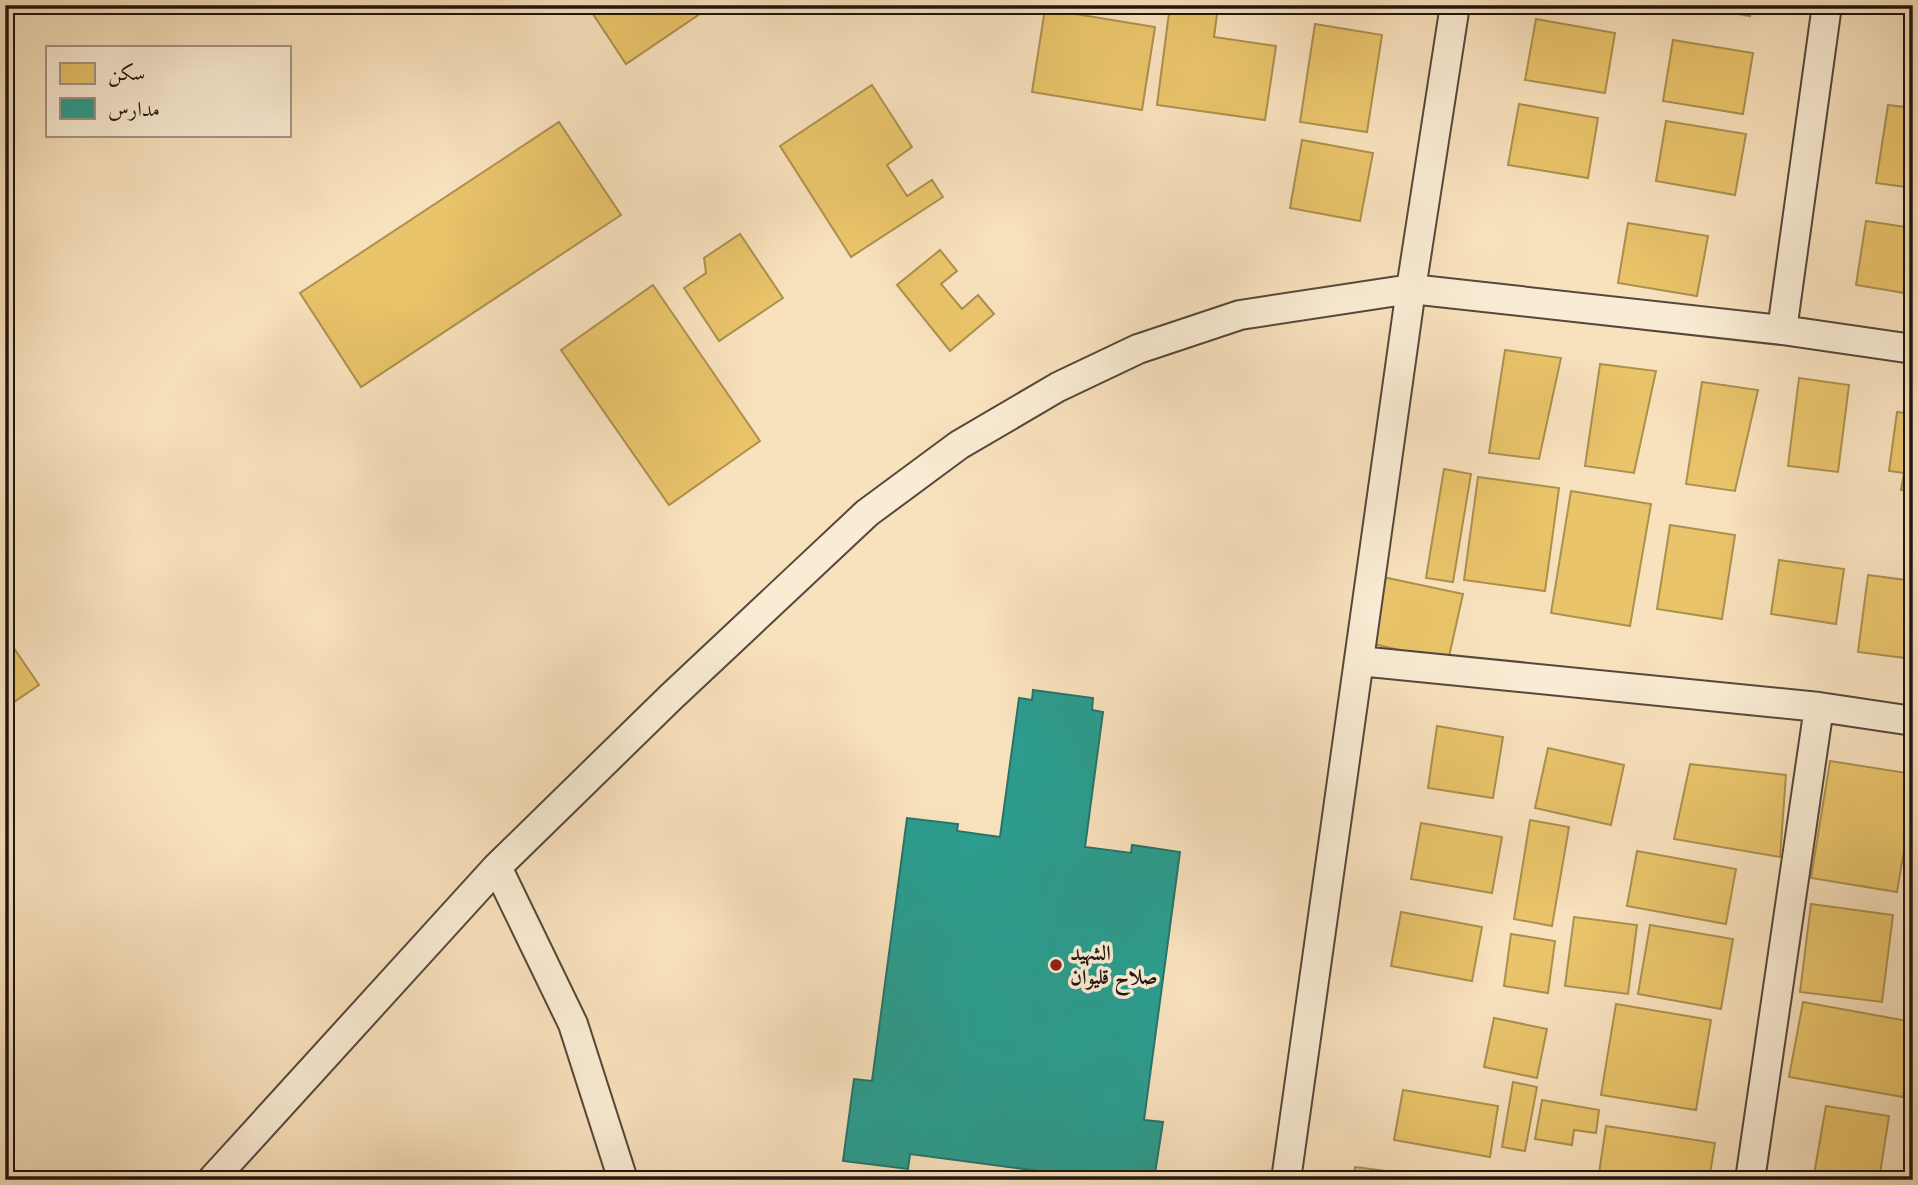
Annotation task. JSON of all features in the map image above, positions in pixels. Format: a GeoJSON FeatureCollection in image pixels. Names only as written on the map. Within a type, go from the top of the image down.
{"type":"FeatureCollection","features":[{"type":"Feature","properties":{"kind":"street"},"geometry":{"type":"LineString","coordinates":[[1286,1180],[1411,289],[1455,5]]}},
{"type":"Feature","properties":{"kind":"street"},"geometry":{"type":"LineString","coordinates":[[1782,330],[1828,5]]}},
{"type":"Feature","properties":{"kind":"street"},"geometry":{"type":"LineString","coordinates":[[212,1180],[497,867],[671,696],[867,513],[959,444],[1058,387],[1138,349],[1240,315],[1411,289],[1782,330],[1913,349]]}},
{"type":"Feature","properties":{"kind":"street"},"geometry":{"type":"LineString","coordinates":[[1359,661],[1819,707],[1913,721]]}},
{"type":"Feature","properties":{"kind":"street"},"geometry":{"type":"LineString","coordinates":[[1750,1180],[1819,707]]}},
{"type":"Feature","properties":{"kind":"street"},"geometry":{"type":"LineString","coordinates":[[497,867],[573,1024],[623,1180]]}},
{"type":"Feature","properties":{"kind":"building: سكن"},"geometry":{"type":"Polygon","coordinates":[[[587,5],[713,5],[626,64],[587,5]]]}},
{"type":"Feature","properties":{"kind":"building: سكن"},"geometry":{"type":"Polygon","coordinates":[[[1170,5],[1218,7],[1214,37],[1276,46],[1265,120],[1157,105],[1170,5]]]}},
{"type":"Feature","properties":{"kind":"building: سكن"},"geometry":{"type":"Polygon","coordinates":[[[1687,5],[1752,5],[1750,16],[1687,5]]]}},
{"type":"Feature","properties":{"kind":"building: سكن"},"geometry":{"type":"Polygon","coordinates":[[[1045,9],[1155,27],[1142,110],[1032,92],[1045,9]]]}},
{"type":"Feature","properties":{"kind":"building: سكن"},"geometry":{"type":"Polygon","coordinates":[[[1536,19],[1615,33],[1605,93],[1525,80],[1536,19]]]}},
{"type":"Feature","properties":{"kind":"building: سكن"},"geometry":{"type":"Polygon","coordinates":[[[1315,24],[1382,35],[1367,132],[1300,122],[1315,24]]]}},
{"type":"Feature","properties":{"kind":"building: سكن"},"geometry":{"type":"Polygon","coordinates":[[[1673,40],[1753,53],[1743,114],[1663,101],[1673,40]]]}},
{"type":"Feature","properties":{"kind":"building: سكن"},"geometry":{"type":"Polygon","coordinates":[[[872,85],[912,147],[887,165],[907,196],[932,180],[943,197],[851,257],[780,146],[872,85]]]}},
{"type":"Feature","properties":{"kind":"building: سكن"},"geometry":{"type":"Polygon","coordinates":[[[1519,104],[1598,118],[1588,178],[1508,165],[1519,104]]]}},
{"type":"Feature","properties":{"kind":"building: سكن"},"geometry":{"type":"Polygon","coordinates":[[[1888,105],[1913,108],[1913,188],[1876,183],[1888,105]]]}},
{"type":"Feature","properties":{"kind":"building: سكن"},"geometry":{"type":"Polygon","coordinates":[[[1666,121],[1746,134],[1735,195],[1656,181],[1666,121]]]}},
{"type":"Feature","properties":{"kind":"building: سكن"},"geometry":{"type":"Polygon","coordinates":[[[559,122],[621,215],[361,387],[300,293],[559,122]]]}},
{"type":"Feature","properties":{"kind":"building: سكن"},"geometry":{"type":"Polygon","coordinates":[[[1302,140],[1373,153],[1360,221],[1290,208],[1302,140]]]}},
{"type":"Feature","properties":{"kind":"building: سكن"},"geometry":{"type":"Polygon","coordinates":[[[1866,221],[1913,228],[1913,246],[1905,293],[1856,285],[1866,221]]]}},
{"type":"Feature","properties":{"kind":"building: سكن"},"geometry":{"type":"Polygon","coordinates":[[[1628,223],[1708,236],[1697,296],[1618,283],[1628,223]]]}},
{"type":"Feature","properties":{"kind":"building: سكن"},"geometry":{"type":"Polygon","coordinates":[[[740,234],[783,298],[719,341],[684,288],[706,273],[704,258],[740,234]]]}},
{"type":"Feature","properties":{"kind":"building: سكن"},"geometry":{"type":"Polygon","coordinates":[[[940,250],[957,271],[941,284],[962,309],[978,295],[994,314],[950,351],[897,285],[940,250]]]}},
{"type":"Feature","properties":{"kind":"building: سكن"},"geometry":{"type":"Polygon","coordinates":[[[653,285],[760,441],[669,505],[561,350],[653,285]]]}},
{"type":"Feature","properties":{"kind":"building: سكن"},"geometry":{"type":"Polygon","coordinates":[[[1505,350],[1561,358],[1539,459],[1489,453],[1505,350]]]}},
{"type":"Feature","properties":{"kind":"building: سكن"},"geometry":{"type":"Polygon","coordinates":[[[1600,364],[1656,371],[1634,473],[1585,466],[1600,364]]]}},
{"type":"Feature","properties":{"kind":"building: سكن"},"geometry":{"type":"Polygon","coordinates":[[[1799,378],[1849,385],[1838,472],[1788,466],[1799,378]]]}},
{"type":"Feature","properties":{"kind":"building: سكن"},"geometry":{"type":"Polygon","coordinates":[[[1702,382],[1758,390],[1735,491],[1686,484],[1702,382]]]}},
{"type":"Feature","properties":{"kind":"building: سكن"},"geometry":{"type":"Polygon","coordinates":[[[1897,412],[1913,414],[1913,492],[1901,490],[1904,473],[1889,471],[1897,412]]]}},
{"type":"Feature","properties":{"kind":"building: سكن"},"geometry":{"type":"Polygon","coordinates":[[[1444,469],[1471,474],[1453,582],[1426,578],[1444,469]]]}},
{"type":"Feature","properties":{"kind":"building: سكن"},"geometry":{"type":"Polygon","coordinates":[[[1478,477],[1559,488],[1545,591],[1464,580],[1478,477]]]}},
{"type":"Feature","properties":{"kind":"building: سكن"},"geometry":{"type":"Polygon","coordinates":[[[1571,491],[1651,504],[1630,626],[1551,613],[1571,491]]]}},
{"type":"Feature","properties":{"kind":"building: سكن"},"geometry":{"type":"Polygon","coordinates":[[[1670,525],[1735,535],[1722,619],[1657,609],[1670,525]]]}},
{"type":"Feature","properties":{"kind":"building: سكن"},"geometry":{"type":"Polygon","coordinates":[[[1779,560],[1844,569],[1836,624],[1771,614],[1779,560]]]}},
{"type":"Feature","properties":{"kind":"building: سكن"},"geometry":{"type":"Polygon","coordinates":[[[1868,575],[1913,581],[1913,659],[1858,652],[1868,575]]]}},
{"type":"Feature","properties":{"kind":"building: سكن"},"geometry":{"type":"Polygon","coordinates":[[[1383,577],[1463,594],[1448,661],[1369,643],[1383,577]]]}},
{"type":"Feature","properties":{"kind":"building: سكن"},"geometry":{"type":"Polygon","coordinates":[[[5,635],[39,685],[5,708],[5,635]]]}},
{"type":"Feature","properties":{"kind":"building: سكن"},"geometry":{"type":"Polygon","coordinates":[[[1437,726],[1503,737],[1493,798],[1428,788],[1437,726]]]}},
{"type":"Feature","properties":{"kind":"building: سكن"},"geometry":{"type":"Polygon","coordinates":[[[1548,748],[1624,765],[1611,825],[1535,808],[1548,748]]]}},
{"type":"Feature","properties":{"kind":"building: سكن"},"geometry":{"type":"Polygon","coordinates":[[[1830,761],[1913,774],[1913,797],[1897,892],[1811,878],[1830,761]]]}},
{"type":"Feature","properties":{"kind":"building: سكن"},"geometry":{"type":"Polygon","coordinates":[[[1690,764],[1786,775],[1780,857],[1674,839],[1690,764]]]}},
{"type":"Feature","properties":{"kind":"building: سكن"},"geometry":{"type":"Polygon","coordinates":[[[1530,820],[1569,827],[1552,926],[1514,919],[1530,820]]]}},
{"type":"Feature","properties":{"kind":"building: سكن"},"geometry":{"type":"Polygon","coordinates":[[[1421,823],[1502,837],[1492,893],[1411,879],[1421,823]]]}},
{"type":"Feature","properties":{"kind":"building: سكن"},"geometry":{"type":"Polygon","coordinates":[[[1637,851],[1736,869],[1726,924],[1627,906],[1637,851]]]}},
{"type":"Feature","properties":{"kind":"building: سكن"},"geometry":{"type":"Polygon","coordinates":[[[1811,904],[1893,915],[1882,1002],[1800,992],[1811,904]]]}},
{"type":"Feature","properties":{"kind":"building: سكن"},"geometry":{"type":"Polygon","coordinates":[[[1401,912],[1482,927],[1472,981],[1391,966],[1401,912]]]}},
{"type":"Feature","properties":{"kind":"building: سكن"},"geometry":{"type":"Polygon","coordinates":[[[1574,917],[1637,925],[1628,994],[1565,986],[1574,917]]]}},
{"type":"Feature","properties":{"kind":"building: سكن"},"geometry":{"type":"Polygon","coordinates":[[[1650,925],[1733,939],[1721,1009],[1638,994],[1650,925]]]}},
{"type":"Feature","properties":{"kind":"building: سكن"},"geometry":{"type":"Polygon","coordinates":[[[1511,934],[1555,941],[1548,993],[1504,986],[1511,934]]]}},
{"type":"Feature","properties":{"kind":"building: سكن"},"geometry":{"type":"Polygon","coordinates":[[[1803,1002],[1913,1022],[1913,1041],[1903,1097],[1789,1077],[1803,1002]]]}},
{"type":"Feature","properties":{"kind":"building: سكن"},"geometry":{"type":"Polygon","coordinates":[[[1616,1004],[1711,1020],[1696,1110],[1601,1095],[1616,1004]]]}},
{"type":"Feature","properties":{"kind":"building: سكن"},"geometry":{"type":"Polygon","coordinates":[[[1494,1018],[1547,1029],[1537,1078],[1484,1067],[1494,1018]]]}},
{"type":"Feature","properties":{"kind":"building: سكن"},"geometry":{"type":"Polygon","coordinates":[[[1513,1082],[1537,1087],[1525,1151],[1502,1147],[1513,1082]]]}},
{"type":"Feature","properties":{"kind":"building: سكن"},"geometry":{"type":"Polygon","coordinates":[[[1403,1090],[1498,1106],[1490,1157],[1394,1140],[1403,1090]]]}},
{"type":"Feature","properties":{"kind":"building: سكن"},"geometry":{"type":"Polygon","coordinates":[[[1542,1100],[1599,1110],[1596,1133],[1574,1130],[1572,1145],[1535,1139],[1542,1100]]]}},
{"type":"Feature","properties":{"kind":"building: سكن"},"geometry":{"type":"Polygon","coordinates":[[[1826,1106],[1889,1116],[1879,1180],[1813,1180],[1826,1106]]]}},
{"type":"Feature","properties":{"kind":"building: سكن"},"geometry":{"type":"Polygon","coordinates":[[[1913,1108],[1913,1180],[1903,1180],[1913,1108]]]}},
{"type":"Feature","properties":{"kind":"building: سكن"},"geometry":{"type":"Polygon","coordinates":[[[1606,1126],[1715,1143],[1709,1180],[1598,1180],[1606,1126]]]}},
{"type":"Feature","properties":{"kind":"building: سكن"},"geometry":{"type":"Polygon","coordinates":[[[1355,1167],[1455,1180],[1353,1180],[1355,1167]]]}},
{"type":"Feature","properties":{"kind":"building: مدارس"},"geometry":{"type":"Polygon","coordinates":[[[1033,690],[1093,698],[1092,710],[1103,712],[1085,847],[1131,853],[1132,845],[1180,852],[1144,1120],[1163,1122],[1154,1180],[1083,1180],[1084,1177],[910,1154],[908,1169],[843,1161],[854,1079],[872,1081],[907,818],[958,824],[957,831],[1000,837],[1019,698],[1032,700],[1033,690]]]}},
{"type":"Feature","properties":{"kind":"place","name":"الشهيد صلاح قليوان"},"geometry":{"type":"Point","coordinates":[1056,965]}}]}
